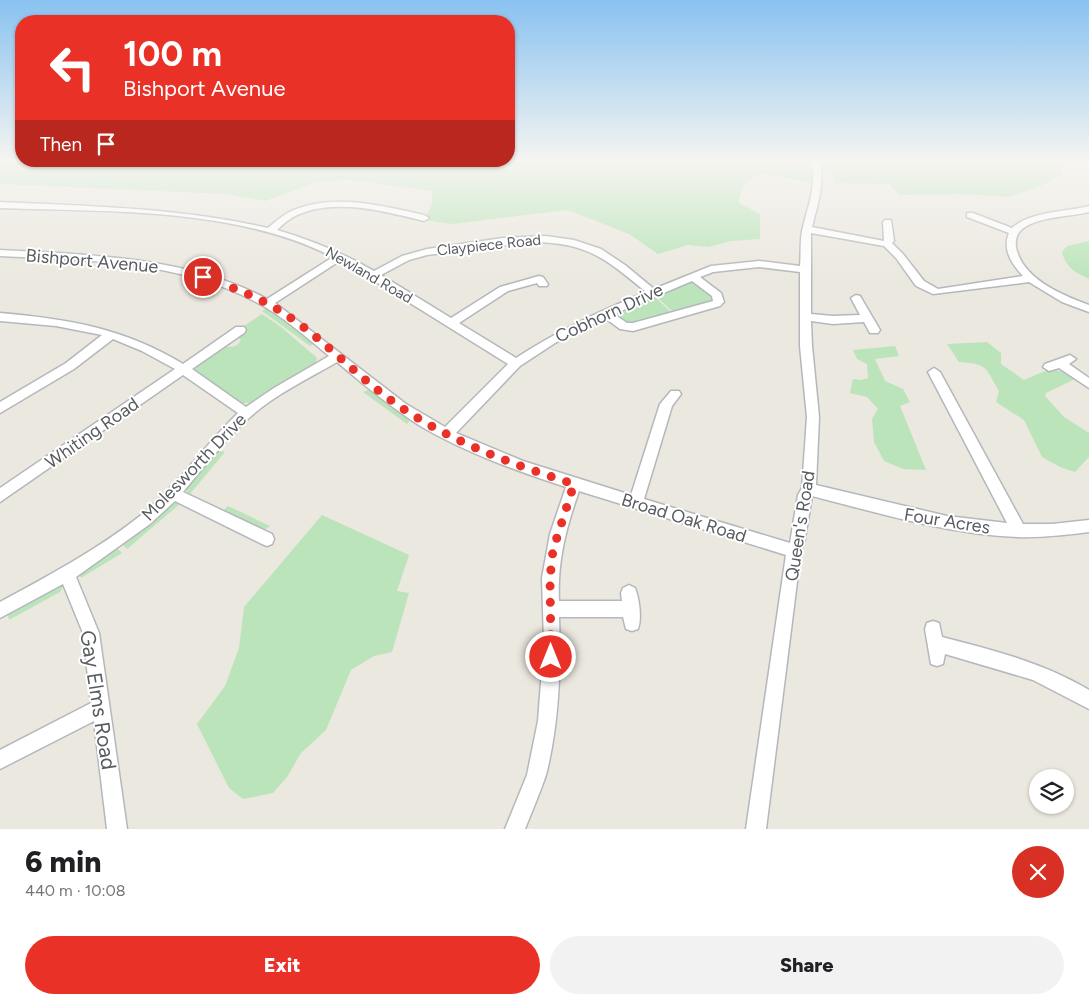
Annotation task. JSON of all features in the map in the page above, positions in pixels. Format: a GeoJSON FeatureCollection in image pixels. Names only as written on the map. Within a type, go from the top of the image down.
{"type":"FeatureCollection","features":[{"type":"Feature","properties":{"kind":"street","name":"Queen's Road"},"geometry":{"type":"LineString","coordinates":[[756,829],[794,550],[797,544],[805,494],[809,489],[813,417],[805,317],[805,270],[807,229],[813,201]]}},
{"type":"Feature","properties":{"kind":"street"},"geometry":{"type":"LineString","coordinates":[[270,230],[299,210],[326,204],[405,211],[424,218]]}},
{"type":"Feature","properties":{"kind":"street","name":"Newland Road"},"geometry":{"type":"LineString","coordinates":[[0,205],[185,214],[220,219],[270,230],[308,242],[341,256],[516,363]]}},
{"type":"Feature","properties":{"kind":"street"},"geometry":{"type":"LineString","coordinates":[[1089,209],[1030,222],[1014,232],[1011,240],[1013,254],[1032,278],[1059,296],[1089,310]]}},
{"type":"Feature","properties":{"kind":"street"},"geometry":{"type":"LineString","coordinates":[[970,215],[1014,232]]}},
{"type":"Feature","properties":{"kind":"street"},"geometry":{"type":"LineString","coordinates":[[887,244],[889,241],[888,222]]}},
{"type":"Feature","properties":{"kind":"street"},"geometry":{"type":"LineString","coordinates":[[807,229],[887,244],[893,248],[917,282],[925,288],[937,292],[1032,278]]}},
{"type":"Feature","properties":{"kind":"street","name":"Claypiece Road"},"geometry":{"type":"LineString","coordinates":[[374,275],[392,264],[426,252],[523,238],[541,238],[573,242],[598,252],[611,259],[653,293]]}},
{"type":"Feature","properties":{"kind":"street","name":"Bishport Avenue"},"geometry":{"type":"LineString","coordinates":[[0,253],[101,259],[172,269],[237,288],[268,303],[305,329],[392,401],[447,434],[522,467],[574,484]]}},
{"type":"Feature","properties":{"kind":"street"},"geometry":{"type":"LineString","coordinates":[[268,303],[341,256]]}},
{"type":"Feature","properties":{"kind":"street","name":"Cobhorn Drive"},"geometry":{"type":"LineString","coordinates":[[447,434],[516,363],[551,340],[606,314],[711,269],[744,264],[778,265],[805,270]]}},
{"type":"Feature","properties":{"kind":"street"},"geometry":{"type":"LineString","coordinates":[[606,314],[624,326],[633,327],[719,302],[717,295],[692,276]]}},
{"type":"Feature","properties":{"kind":"street"},"geometry":{"type":"LineString","coordinates":[[451,323],[504,289],[540,279]]}},
{"type":"Feature","properties":{"kind":"street"},"geometry":{"type":"LineString","coordinates":[[856,298],[874,330]]}},
{"type":"Feature","properties":{"kind":"street"},"geometry":{"type":"LineString","coordinates":[[0,317],[70,324],[145,347],[184,369],[246,413]]}},
{"type":"Feature","properties":{"kind":"street"},"geometry":{"type":"LineString","coordinates":[[805,317],[834,320],[866,318]]}},
{"type":"Feature","properties":{"kind":"street","name":"Whiting Road"},"geometry":{"type":"LineString","coordinates":[[0,496],[240,330]]}},
{"type":"Feature","properties":{"kind":"street"},"geometry":{"type":"LineString","coordinates":[[1,406],[70,366],[110,335]]}},
{"type":"Feature","properties":{"kind":"street","name":"Molesworth Drive"},"geometry":{"type":"LineString","coordinates":[[0,610],[67,574],[144,520],[173,494],[224,435],[246,413],[278,391],[337,356]]}},
{"type":"Feature","properties":{"kind":"street"},"geometry":{"type":"LineString","coordinates":[[1059,363],[1089,384]]}},
{"type":"Feature","properties":{"kind":"street"},"geometry":{"type":"LineString","coordinates":[[934,372],[1019,531]]}},
{"type":"Feature","properties":{"kind":"street"},"geometry":{"type":"LineString","coordinates":[[636,503],[666,404],[675,394]]}},
{"type":"Feature","properties":{"kind":"street"},"geometry":{"type":"LineString","coordinates":[[515,829],[536,775],[547,721],[550,685],[550,578],[553,550],[574,484]]}},
{"type":"Feature","properties":{"kind":"street","name":"Broad Oak Road"},"geometry":{"type":"LineString","coordinates":[[574,484],[794,550]]}},
{"type":"Feature","properties":{"kind":"street","name":"Four Acres"},"geometry":{"type":"LineString","coordinates":[[809,489],[945,524],[1019,531],[1089,526]]}},
{"type":"Feature","properties":{"kind":"street"},"geometry":{"type":"LineString","coordinates":[[173,494],[267,539]]}},
{"type":"Feature","properties":{"kind":"street","name":"Gay Elms Road"},"geometry":{"type":"LineString","coordinates":[[67,574],[91,633],[117,829]]}},
{"type":"Feature","properties":{"kind":"street"},"geometry":{"type":"LineString","coordinates":[[550,608],[631,608]]}},
{"type":"Feature","properties":{"kind":"street"},"geometry":{"type":"LineString","coordinates":[[935,643],[1024,667],[1055,680],[1089,700]]}},
{"type":"Feature","properties":{"kind":"street"},"geometry":{"type":"LineString","coordinates":[[0,760],[102,707]]}},
{"type":"Feature","properties":{"kind":"green space"},"geometry":{"type":"Polygon","coordinates":[[[432,201],[739,201],[739,203],[760,214],[760,239],[731,241],[708,247],[688,245],[658,254],[629,234],[568,210],[452,224],[424,220],[432,201]]]}},
{"type":"Feature","properties":{"kind":"green space"},"geometry":{"type":"Polygon","coordinates":[[[1089,241],[1089,279],[1068,266],[1062,252],[1067,246],[1089,241]]]}},
{"type":"Feature","properties":{"kind":"green space"},"geometry":{"type":"Polygon","coordinates":[[[692,281],[714,296],[714,302],[684,311],[673,312],[656,296],[692,281]]]}},
{"type":"Feature","properties":{"kind":"green space"},"geometry":{"type":"Polygon","coordinates":[[[655,297],[671,312],[630,324],[614,316],[655,297]]]}},
{"type":"Feature","properties":{"kind":"green space"},"geometry":{"type":"Polygon","coordinates":[[[267,308],[318,342],[310,346],[262,311],[267,308]]]}},
{"type":"Feature","properties":{"kind":"green space"},"geometry":{"type":"Polygon","coordinates":[[[262,314],[281,327],[317,358],[314,366],[252,403],[243,403],[198,375],[192,367],[222,347],[237,345],[241,340],[237,336],[247,329],[244,326],[262,314]]]}},
{"type":"Feature","properties":{"kind":"green space"},"geometry":{"type":"Polygon","coordinates":[[[987,342],[1001,353],[1001,364],[1024,380],[1050,370],[1067,374],[1075,379],[1046,393],[1045,396],[1064,417],[1089,433],[1089,457],[1075,472],[1060,467],[1042,457],[1024,420],[996,402],[999,391],[985,368],[976,364],[959,362],[947,344],[987,342]]]}},
{"type":"Feature","properties":{"kind":"green space"},"geometry":{"type":"Polygon","coordinates":[[[895,346],[899,356],[875,359],[885,381],[903,389],[910,402],[900,406],[926,470],[903,469],[884,461],[874,442],[872,419],[878,409],[867,397],[850,393],[853,379],[861,380],[868,378],[867,364],[857,359],[853,350],[895,346]]]}},
{"type":"Feature","properties":{"kind":"green space"},"geometry":{"type":"Polygon","coordinates":[[[368,390],[409,418],[409,422],[407,424],[363,392],[368,390]]]}},
{"type":"Feature","properties":{"kind":"green space"},"geometry":{"type":"Polygon","coordinates":[[[217,450],[225,452],[190,494],[187,493],[187,486],[217,450]]]}},
{"type":"Feature","properties":{"kind":"green space"},"geometry":{"type":"Polygon","coordinates":[[[173,502],[181,503],[127,549],[122,544],[123,542],[173,502]]]}},
{"type":"Feature","properties":{"kind":"green space"},"geometry":{"type":"Polygon","coordinates":[[[228,506],[270,526],[264,530],[223,511],[228,506]]]}},
{"type":"Feature","properties":{"kind":"green space"},"geometry":{"type":"Polygon","coordinates":[[[322,515],[409,555],[397,591],[409,593],[392,652],[374,656],[351,670],[326,730],[301,753],[287,777],[273,793],[243,799],[229,788],[197,724],[225,686],[239,648],[244,607],[322,515]]]}},
{"type":"Feature","properties":{"kind":"green space"},"geometry":{"type":"Polygon","coordinates":[[[114,548],[122,553],[81,578],[80,574],[114,548]]]}},
{"type":"Feature","properties":{"kind":"green space"},"geometry":{"type":"Polygon","coordinates":[[[57,585],[62,586],[60,592],[9,620],[7,612],[57,585]]]}},
{"type":"Feature","properties":{"kind":"route"},"geometry":{"type":"LineString","coordinates":[[203,277],[237,288],[268,303],[305,329],[392,401],[418,418],[483,451],[522,467],[574,484],[553,550],[550,578],[551,657]]}}]}
